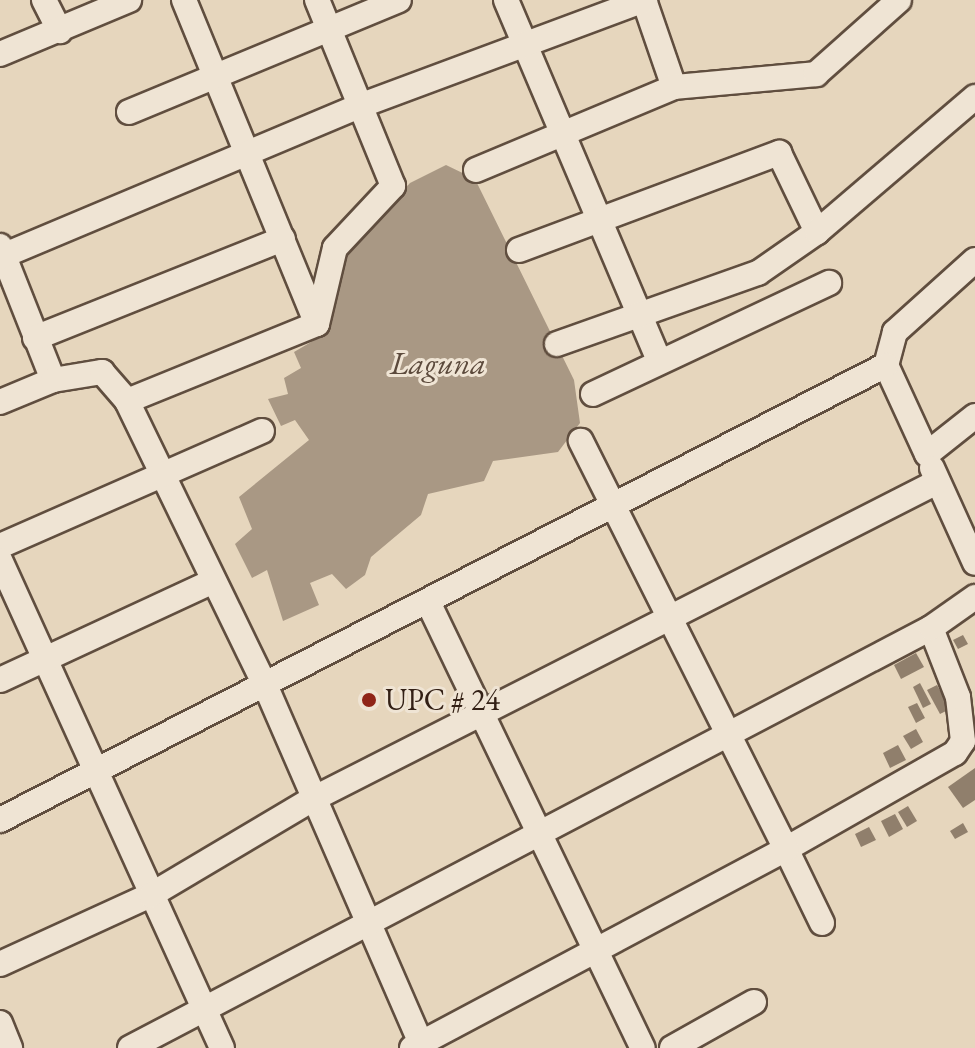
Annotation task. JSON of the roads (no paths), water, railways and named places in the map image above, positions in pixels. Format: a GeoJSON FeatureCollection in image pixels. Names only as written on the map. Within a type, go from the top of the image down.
{"type":"FeatureCollection","features":[{"type":"Feature","properties":{"kind":"street"},"geometry":{"type":"LineString","coordinates":[[44,0],[60,31]]}},
{"type":"Feature","properties":{"kind":"street"},"geometry":{"type":"LineString","coordinates":[[0,54],[129,0]]}},
{"type":"Feature","properties":{"kind":"street"},"geometry":{"type":"LineString","coordinates":[[184,0],[215,76],[251,151],[317,324]]}},
{"type":"Feature","properties":{"kind":"street"},"geometry":{"type":"LineString","coordinates":[[317,0],[393,186],[335,248],[317,324]]}},
{"type":"Feature","properties":{"kind":"street"},"geometry":{"type":"LineString","coordinates":[[129,112],[399,0]]}},
{"type":"Feature","properties":{"kind":"street"},"geometry":{"type":"LineString","coordinates":[[506,0],[596,221],[659,361]]}},
{"type":"Feature","properties":{"kind":"street"},"geometry":{"type":"LineString","coordinates":[[53,380],[2,253],[362,105],[644,0],[674,87]]}},
{"type":"Feature","properties":{"kind":"street"},"geometry":{"type":"LineString","coordinates":[[476,170],[561,137],[674,87],[816,74],[899,0]]}},
{"type":"Feature","properties":{"kind":"street"},"geometry":{"type":"LineString","coordinates":[[557,344],[640,319],[744,281],[817,232],[975,97]]}},
{"type":"Feature","properties":{"kind":"street"},"geometry":{"type":"LineString","coordinates":[[519,250],[779,153],[817,232]]}},
{"type":"Feature","properties":{"kind":"street"},"geometry":{"type":"LineString","coordinates":[[35,338],[283,239]]}},
{"type":"Feature","properties":{"kind":"street"},"geometry":{"type":"LineString","coordinates":[[975,260],[895,332],[886,365],[975,563]]}},
{"type":"Feature","properties":{"kind":"street"},"geometry":{"type":"LineString","coordinates":[[593,394],[829,283]]}},
{"type":"Feature","properties":{"kind":"street"},"geometry":{"type":"LineString","coordinates":[[127,401],[317,324]]}},
{"type":"Feature","properties":{"kind":"street"},"geometry":{"type":"LineString","coordinates":[[0,820],[266,687],[614,501],[886,365]]}},
{"type":"Feature","properties":{"kind":"street"},"geometry":{"type":"LineString","coordinates":[[0,402],[53,380],[102,372],[127,401],[266,687],[311,800],[369,919],[418,1047],[593,948],[786,849],[955,753],[969,723],[931,628]]}},
{"type":"Feature","properties":{"kind":"street"},"geometry":{"type":"LineString","coordinates":[[927,454],[975,416]]}},
{"type":"Feature","properties":{"kind":"street"},"geometry":{"type":"LineString","coordinates":[[0,546],[160,470],[262,431]]}},
{"type":"Feature","properties":{"kind":"street"},"geometry":{"type":"LineString","coordinates":[[581,441],[731,734],[822,923]]}},
{"type":"Feature","properties":{"kind":"street"},"geometry":{"type":"LineString","coordinates":[[0,964],[151,895],[311,800],[937,482]]}},
{"type":"Feature","properties":{"kind":"street"},"geometry":{"type":"LineString","coordinates":[[0,560],[40,661],[222,1048]]}},
{"type":"Feature","properties":{"kind":"street"},"geometry":{"type":"LineString","coordinates":[[0,680],[213,581]]}},
{"type":"Feature","properties":{"kind":"street"},"geometry":{"type":"LineString","coordinates":[[130,1048],[369,919],[931,628],[975,597]]}},
{"type":"Feature","properties":{"kind":"street"},"geometry":{"type":"LineString","coordinates":[[428,602],[486,712],[538,833],[643,1048]]}},
{"type":"Feature","properties":{"kind":"street"},"geometry":{"type":"LineString","coordinates":[[672,1048],[754,1002]]}},
{"type":"Feature","properties":{"kind":"street"},"geometry":{"type":"LineString","coordinates":[[0,1023],[10,1048]]}},
{"type":"Feature","properties":{"kind":"water","name":"Laguna"},"geometry":{"type":"Polygon","coordinates":[[[446,165],[475,179],[574,380],[580,423],[558,452],[493,461],[484,481],[428,494],[421,515],[371,557],[365,575],[346,589],[332,574],[310,583],[319,605],[283,621],[267,570],[252,578],[235,544],[252,529],[239,497],[309,440],[295,420],[281,426],[268,399],[288,394],[284,378],[301,368],[294,352],[330,331],[347,252],[410,183],[446,165]]]}},
{"type":"Feature","properties":{"kind":"place","name":"UPC # 24"},"geometry":{"type":"Point","coordinates":[369,700]}}]}
